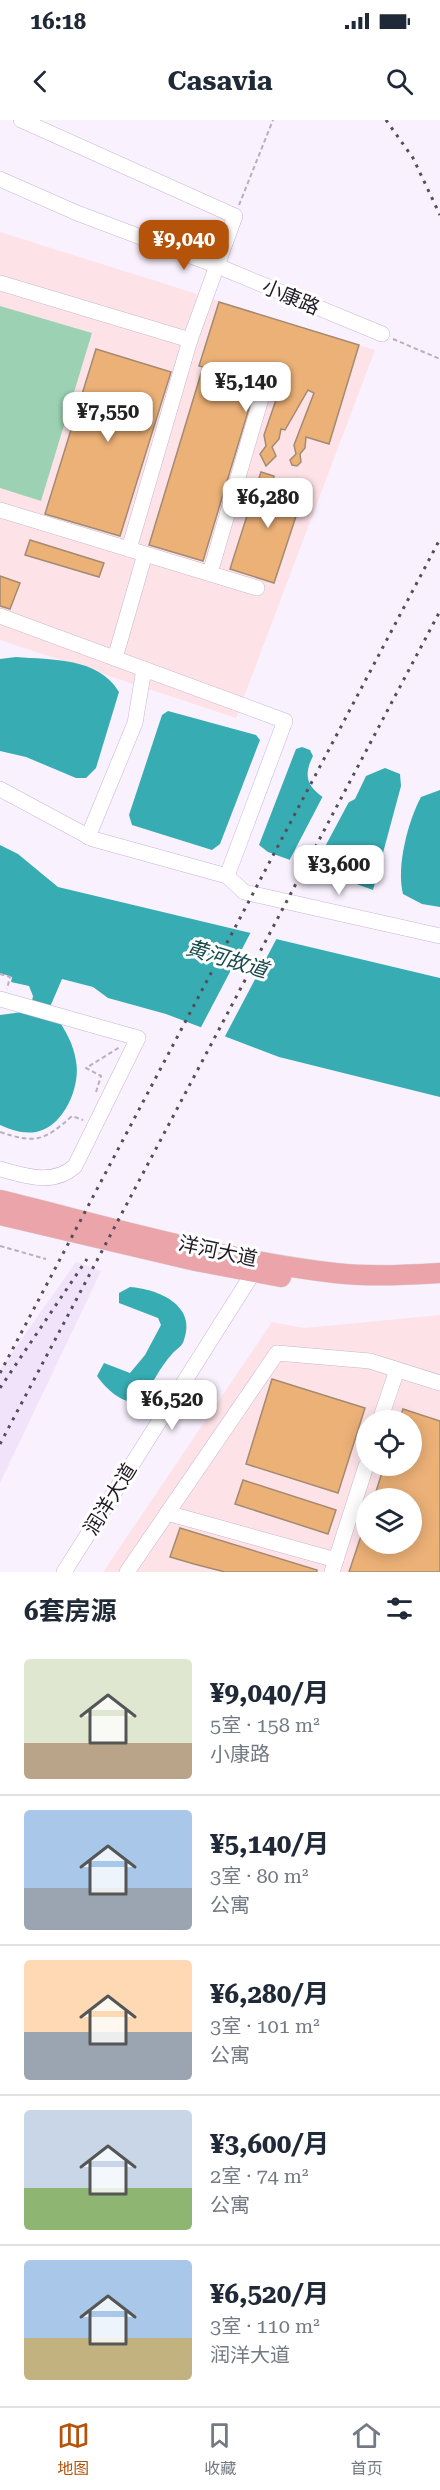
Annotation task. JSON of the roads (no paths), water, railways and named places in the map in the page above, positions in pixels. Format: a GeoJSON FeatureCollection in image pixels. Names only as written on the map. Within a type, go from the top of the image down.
{"type":"FeatureCollection","features":[{"type":"Feature","properties":{"kind":"main road","name":"洋河大道"},"geometry":{"type":"LineString","coordinates":[[0,1200],[233,1255],[294,1266],[377,1275],[440,1273]]}},
{"type":"Feature","properties":{"kind":"main road","name":"洋河大道"},"geometry":{"type":"LineString","coordinates":[[0,1215],[253,1273],[360,1287],[440,1284]]}},
{"type":"Feature","properties":{"kind":"street"},"geometry":{"type":"LineString","coordinates":[[21,120],[235,216],[190,340],[129,549]]}},
{"type":"Feature","properties":{"kind":"street","name":"小康路"},"geometry":{"type":"LineString","coordinates":[[0,179],[77,213],[382,334]]}},
{"type":"Feature","properties":{"kind":"street"},"geometry":{"type":"LineString","coordinates":[[0,283],[190,340]]}},
{"type":"Feature","properties":{"kind":"street"},"geometry":{"type":"LineString","coordinates":[[210,573],[263,392]]}},
{"type":"Feature","properties":{"kind":"street"},"geometry":{"type":"LineString","coordinates":[[0,510],[257,588]]}},
{"type":"Feature","properties":{"kind":"street"},"geometry":{"type":"LineString","coordinates":[[115,658],[144,554]]}},
{"type":"Feature","properties":{"kind":"street"},"geometry":{"type":"LineString","coordinates":[[0,616],[285,721],[227,876]]}},
{"type":"Feature","properties":{"kind":"street"},"geometry":{"type":"LineString","coordinates":[[88,837],[135,723],[144,669]]}},
{"type":"Feature","properties":{"kind":"street"},"geometry":{"type":"LineString","coordinates":[[0,789],[88,837],[227,876],[244,892],[440,936]]}},
{"type":"Feature","properties":{"kind":"street"},"geometry":{"type":"LineString","coordinates":[[0,999],[138,1038],[75,1166],[67,1173],[42,1179],[0,1169]]}},
{"type":"Feature","properties":{"kind":"street","name":"润洋大道"},"geometry":{"type":"LineString","coordinates":[[64,1572],[253,1273]]}},
{"type":"Feature","properties":{"kind":"street"},"geometry":{"type":"LineString","coordinates":[[127,1572],[278,1353],[370,1361],[440,1383]]}},
{"type":"Feature","properties":{"kind":"street"},"geometry":{"type":"LineString","coordinates":[[383,1410],[397,1370]]}},
{"type":"Feature","properties":{"kind":"street"},"geometry":{"type":"LineString","coordinates":[[167,1513],[334,1566],[363,1476]]}},
{"type":"Feature","properties":{"kind":"water"},"geometry":{"type":"Polygon","coordinates":[[[16,657],[59,660],[87,666],[99,672],[119,692],[96,768],[86,778],[76,778],[26,757],[0,751],[0,659],[16,657]]]}},
{"type":"Feature","properties":{"kind":"water"},"geometry":{"type":"Polygon","coordinates":[[[168,711],[256,735],[260,740],[220,844],[212,850],[132,825],[129,815],[162,715],[168,711]]]}},
{"type":"Feature","properties":{"kind":"water"},"geometry":{"type":"Polygon","coordinates":[[[302,747],[310,750],[313,756],[308,774],[312,788],[340,807],[355,799],[366,776],[385,768],[400,774],[401,786],[373,890],[268,852],[259,845],[296,749],[302,747]]]}},
{"type":"Feature","properties":{"kind":"water"},"geometry":{"type":"Polygon","coordinates":[[[440,790],[440,907],[422,904],[403,894],[401,871],[404,844],[416,807],[421,797],[440,790]]]}},
{"type":"Feature","properties":{"kind":"water","name":"黄河故道"},"geometry":{"type":"Polygon","coordinates":[[[0,845],[18,854],[58,887],[440,978],[440,1097],[279,1057],[166,1014],[108,998],[93,987],[62,979],[50,1007],[69,1039],[74,1053],[77,1071],[73,1093],[62,1114],[46,1129],[22,1132],[0,1125],[0,1015],[30,1011],[33,996],[29,986],[11,982],[12,977],[0,973],[0,845]]]}},
{"type":"Feature","properties":{"kind":"water"},"geometry":{"type":"Polygon","coordinates":[[[130,1287],[152,1291],[172,1301],[185,1317],[187,1328],[182,1344],[167,1359],[140,1401],[134,1402],[116,1395],[97,1376],[104,1363],[130,1373],[145,1355],[161,1325],[158,1318],[119,1303],[119,1293],[130,1287]]]}},
{"type":"Feature","properties":{"kind":"railway"},"geometry":{"type":"LineString","coordinates":[[386,120],[413,158],[440,215]]}},
{"type":"Feature","properties":{"kind":"railway"},"geometry":{"type":"LineString","coordinates":[[0,1373],[440,539]]}},
{"type":"Feature","properties":{"kind":"railway"},"geometry":{"type":"LineString","coordinates":[[0,1444],[440,611]]}},
{"type":"Feature","properties":{"kind":"railway"},"geometry":{"type":"LineString","coordinates":[[0,1388],[87,1259]]}}]}
